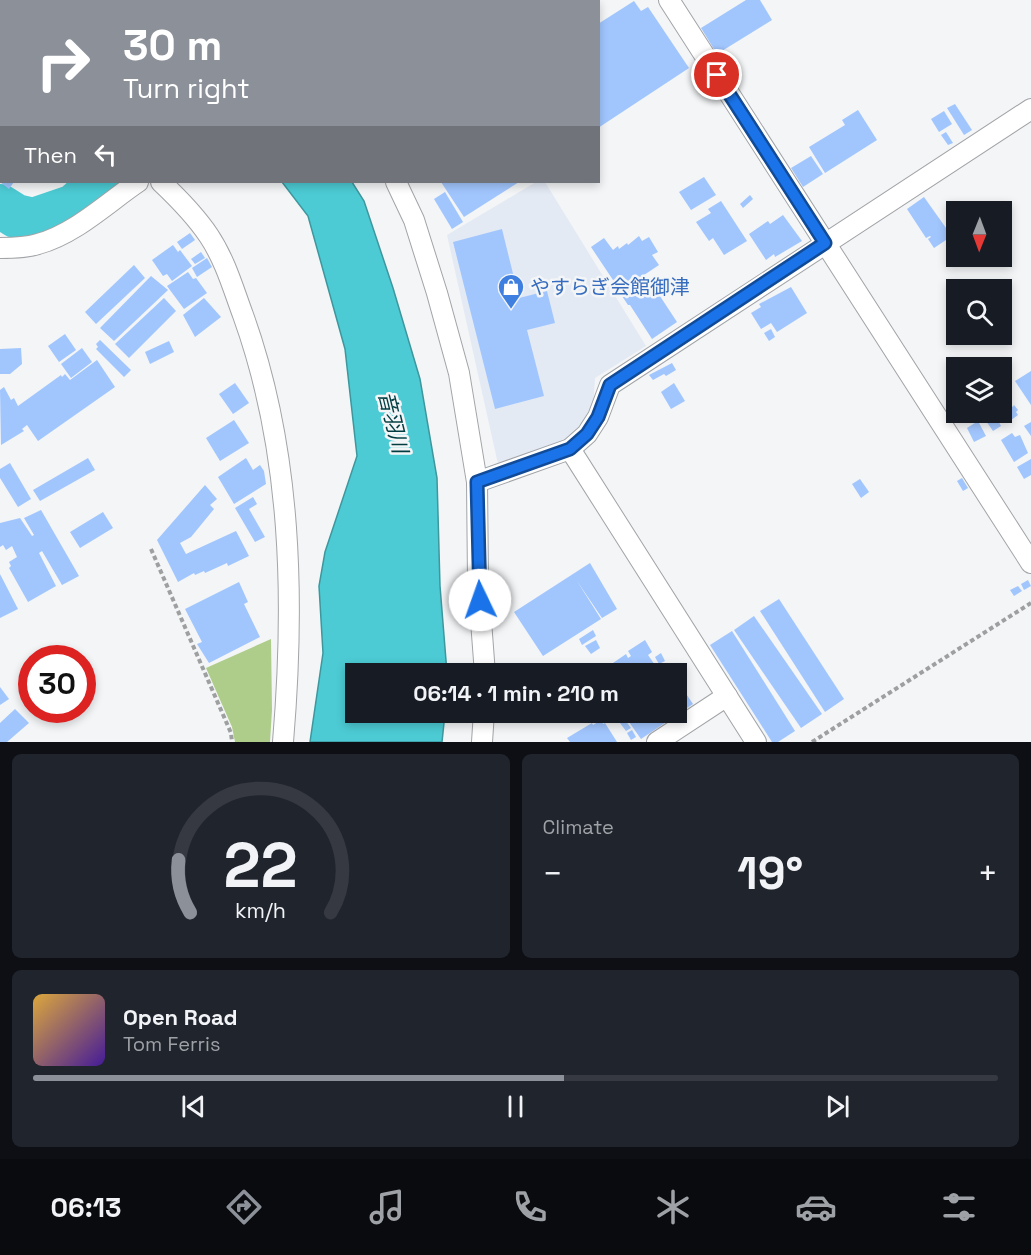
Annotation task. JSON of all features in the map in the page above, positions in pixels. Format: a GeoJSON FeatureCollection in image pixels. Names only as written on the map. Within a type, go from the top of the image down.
{"type":"FeatureCollection","features":[{"type":"Feature","properties":{"kind":"street"},"geometry":{"type":"LineString","coordinates":[[669,0],[1031,563]]}},
{"type":"Feature","properties":{"kind":"street"},"geometry":{"type":"LineString","coordinates":[[477,482],[570,449],[587,434],[598,417],[610,385],[1031,109]]}},
{"type":"Feature","properties":{"kind":"street"},"geometry":{"type":"LineString","coordinates":[[0,248],[38,244],[69,231],[137,183]]}},
{"type":"Feature","properties":{"kind":"street"},"geometry":{"type":"LineString","coordinates":[[162,183],[190,209],[210,237],[226,267],[250,333],[271,409],[282,487],[287,556],[287,685],[283,742]]}},
{"type":"Feature","properties":{"kind":"street"},"geometry":{"type":"LineString","coordinates":[[396,183],[414,220],[459,373],[477,482],[478,581],[484,663]]}},
{"type":"Feature","properties":{"kind":"street"},"geometry":{"type":"LineString","coordinates":[[570,449],[756,742]]}},
{"type":"Feature","properties":{"kind":"street"},"geometry":{"type":"LineString","coordinates":[[657,742],[727,696]]}},
{"type":"Feature","properties":{"kind":"street"},"geometry":{"type":"LineString","coordinates":[[482,742],[483,723]]}},
{"type":"Feature","properties":{"kind":"path"},"geometry":{"type":"LineString","coordinates":[[151,549],[231,732],[232,742]]}},
{"type":"Feature","properties":{"kind":"path"},"geometry":{"type":"LineString","coordinates":[[812,742],[1031,603]]}},
{"type":"Feature","properties":{"kind":"shaded area"},"geometry":{"type":"Polygon","coordinates":[[[534,183],[546,183],[646,346],[595,378],[593,406],[574,437],[498,464],[447,235],[534,183]]]}},
{"type":"Feature","properties":{"kind":"green space"},"geometry":{"type":"Polygon","coordinates":[[[271,639],[270,742],[235,742],[232,727],[206,668],[271,639]]]}},
{"type":"Feature","properties":{"kind":"water","name":"音羽川"},"geometry":{"type":"Polygon","coordinates":[[[283,183],[353,183],[364,201],[420,379],[437,478],[440,586],[446,663],[345,663],[345,723],[444,723],[442,742],[310,742],[323,653],[319,586],[325,552],[357,456],[345,349],[308,216],[283,183]]]}},
{"type":"Feature","properties":{"kind":"building"},"geometry":{"type":"Polygon","coordinates":[[[746,0],[760,0],[772,20],[717,54],[701,28],[746,0]]]}},
{"type":"Feature","properties":{"kind":"building"},"geometry":{"type":"Polygon","coordinates":[[[634,1],[641,11],[648,7],[689,68],[600,127],[600,23],[634,1]]]}},
{"type":"Feature","properties":{"kind":"building"},"geometry":{"type":"Polygon","coordinates":[[[955,104],[972,130],[964,135],[947,108],[955,104]]]}},
{"type":"Feature","properties":{"kind":"building"},"geometry":{"type":"Polygon","coordinates":[[[858,110],[877,140],[825,173],[809,147],[845,125],[842,120],[858,110]]]}},
{"type":"Feature","properties":{"kind":"building"},"geometry":{"type":"Polygon","coordinates":[[[944,111],[952,124],[939,132],[931,119],[944,111]]]}},
{"type":"Feature","properties":{"kind":"building"},"geometry":{"type":"Polygon","coordinates":[[[946,132],[953,143],[948,145],[941,135],[946,132]]]}},
{"type":"Feature","properties":{"kind":"building"},"geometry":{"type":"Polygon","coordinates":[[[811,156],[823,174],[803,187],[791,168],[811,156]]]}},
{"type":"Feature","properties":{"kind":"building"},"geometry":{"type":"Polygon","coordinates":[[[704,177],[716,195],[691,210],[679,192],[704,177]]]}},
{"type":"Feature","properties":{"kind":"building"},"geometry":{"type":"Polygon","coordinates":[[[1,183],[13,183],[9,189],[1,183]]]}},
{"type":"Feature","properties":{"kind":"building"},"geometry":{"type":"Polygon","coordinates":[[[442,183],[517,183],[464,217],[442,183]]]}},
{"type":"Feature","properties":{"kind":"building"},"geometry":{"type":"Polygon","coordinates":[[[445,192],[463,222],[452,229],[434,199],[445,192]]]}},
{"type":"Feature","properties":{"kind":"building"},"geometry":{"type":"Polygon","coordinates":[[[750,195],[753,199],[743,208],[740,204],[750,195]]]}},
{"type":"Feature","properties":{"kind":"building"},"geometry":{"type":"Polygon","coordinates":[[[924,197],[946,228],[946,240],[934,248],[928,239],[931,237],[926,238],[907,209],[924,197]]]}},
{"type":"Feature","properties":{"kind":"building"},"geometry":{"type":"Polygon","coordinates":[[[721,201],[747,241],[724,255],[713,238],[709,241],[696,222],[711,213],[708,209],[721,201]]]}},
{"type":"Feature","properties":{"kind":"building"},"geometry":{"type":"Polygon","coordinates":[[[783,215],[802,241],[766,260],[749,234],[768,221],[770,224],[783,215]]]}},
{"type":"Feature","properties":{"kind":"building","name":"やすらぎ会館御津"},"geometry":{"type":"Polygon","coordinates":[[[502,229],[519,298],[547,291],[555,323],[527,330],[544,396],[495,409],[453,242],[502,229]]]}},
{"type":"Feature","properties":{"kind":"building"},"geometry":{"type":"Polygon","coordinates":[[[190,233],[195,240],[182,249],[177,242],[190,233]]]}},
{"type":"Feature","properties":{"kind":"building"},"geometry":{"type":"Polygon","coordinates":[[[639,236],[642,241],[649,237],[658,252],[652,255],[659,265],[632,283],[640,279],[646,289],[650,290],[654,287],[677,322],[652,339],[591,247],[604,238],[613,250],[618,246],[619,249],[639,236]]]}},
{"type":"Feature","properties":{"kind":"building"},"geometry":{"type":"Polygon","coordinates":[[[173,245],[178,252],[180,250],[192,266],[172,281],[167,274],[163,276],[152,260],[173,245]]]}},
{"type":"Feature","properties":{"kind":"building"},"geometry":{"type":"Polygon","coordinates":[[[201,252],[205,258],[195,264],[191,259],[201,252]]]}},
{"type":"Feature","properties":{"kind":"building"},"geometry":{"type":"Polygon","coordinates":[[[207,258],[212,267],[197,277],[192,268],[207,258]]]}},
{"type":"Feature","properties":{"kind":"building"},"geometry":{"type":"Polygon","coordinates":[[[134,265],[145,278],[96,324],[85,312],[134,265]]]}},
{"type":"Feature","properties":{"kind":"building"},"geometry":{"type":"Polygon","coordinates":[[[188,272],[193,279],[196,278],[207,293],[184,309],[167,286],[188,272]]]}},
{"type":"Feature","properties":{"kind":"building"},"geometry":{"type":"Polygon","coordinates":[[[151,276],[168,290],[114,341],[100,328],[151,276]]]}},
{"type":"Feature","properties":{"kind":"building"},"geometry":{"type":"Polygon","coordinates":[[[791,287],[807,313],[777,332],[771,323],[761,329],[751,313],[761,307],[759,304],[791,287]]]}},
{"type":"Feature","properties":{"kind":"building"},"geometry":{"type":"Polygon","coordinates":[[[164,298],[176,311],[129,358],[115,344],[164,298]]]}},
{"type":"Feature","properties":{"kind":"building"},"geometry":{"type":"Polygon","coordinates":[[[204,298],[221,317],[195,337],[183,315],[204,298]]]}},
{"type":"Feature","properties":{"kind":"building"},"geometry":{"type":"Polygon","coordinates":[[[771,329],[775,337],[769,341],[764,333],[771,329]]]}},
{"type":"Feature","properties":{"kind":"building"},"geometry":{"type":"Polygon","coordinates":[[[65,334],[76,350],[59,362],[48,346],[65,334]]]}},
{"type":"Feature","properties":{"kind":"building"},"geometry":{"type":"Polygon","coordinates":[[[100,340],[131,370],[124,377],[96,349],[98,347],[96,344],[100,340]]]}},
{"type":"Feature","properties":{"kind":"building"},"geometry":{"type":"Polygon","coordinates":[[[169,341],[174,352],[150,364],[145,352],[169,341]]]}},
{"type":"Feature","properties":{"kind":"building"},"geometry":{"type":"Polygon","coordinates":[[[21,348],[22,364],[10,374],[0,374],[0,349],[21,348]]]}},
{"type":"Feature","properties":{"kind":"building"},"geometry":{"type":"Polygon","coordinates":[[[82,348],[92,362],[71,378],[61,364],[82,348]]]}},
{"type":"Feature","properties":{"kind":"building"},"geometry":{"type":"Polygon","coordinates":[[[97,360],[115,387],[38,441],[27,425],[22,429],[24,431],[1,445],[0,390],[4,387],[11,400],[14,398],[18,406],[61,375],[62,377],[65,374],[70,380],[97,360]]]}},
{"type":"Feature","properties":{"kind":"building"},"geometry":{"type":"Polygon","coordinates":[[[672,363],[676,370],[666,376],[664,374],[653,380],[649,375],[672,363]]]}},
{"type":"Feature","properties":{"kind":"building"},"geometry":{"type":"Polygon","coordinates":[[[1031,371],[1031,405],[1015,381],[1031,371]]]}},
{"type":"Feature","properties":{"kind":"building"},"geometry":{"type":"Polygon","coordinates":[[[235,383],[249,403],[233,414],[219,394],[235,383]]]}},
{"type":"Feature","properties":{"kind":"building"},"geometry":{"type":"Polygon","coordinates":[[[674,383],[685,401],[671,409],[661,392],[674,383]]]}},
{"type":"Feature","properties":{"kind":"building"},"geometry":{"type":"Polygon","coordinates":[[[1014,405],[1018,410],[1016,412],[1018,415],[1012,419],[1012,406],[1014,405]]]}},
{"type":"Feature","properties":{"kind":"building"},"geometry":{"type":"Polygon","coordinates":[[[234,420],[249,443],[220,461],[206,438],[234,420]]]}},
{"type":"Feature","properties":{"kind":"building"},"geometry":{"type":"Polygon","coordinates":[[[1031,422],[1031,436],[1024,426],[1031,422]]]}},
{"type":"Feature","properties":{"kind":"building"},"geometry":{"type":"Polygon","coordinates":[[[979,423],[986,436],[974,442],[967,428],[979,423]]]}},
{"type":"Feature","properties":{"kind":"building"},"geometry":{"type":"Polygon","coordinates":[[[987,423],[999,423],[1001,426],[993,431],[987,423]]]}},
{"type":"Feature","properties":{"kind":"building"},"geometry":{"type":"Polygon","coordinates":[[[1012,433],[1015,437],[1020,435],[1028,453],[1014,462],[1001,440],[1012,433]]]}},
{"type":"Feature","properties":{"kind":"building"},"geometry":{"type":"Polygon","coordinates":[[[88,458],[95,470],[40,501],[33,490],[88,458]]]}},
{"type":"Feature","properties":{"kind":"building"},"geometry":{"type":"Polygon","coordinates":[[[246,458],[253,470],[260,465],[264,471],[266,484],[234,504],[218,477],[246,458]]]}},
{"type":"Feature","properties":{"kind":"building"},"geometry":{"type":"Polygon","coordinates":[[[1031,459],[1031,475],[1024,479],[1017,467],[1031,459]]]}},
{"type":"Feature","properties":{"kind":"building"},"geometry":{"type":"Polygon","coordinates":[[[10,463],[31,499],[18,507],[0,478],[0,469],[10,463]]]}},
{"type":"Feature","properties":{"kind":"building"},"geometry":{"type":"Polygon","coordinates":[[[962,478],[968,488],[963,491],[957,481],[962,478]]]}},
{"type":"Feature","properties":{"kind":"building"},"geometry":{"type":"Polygon","coordinates":[[[860,479],[869,492],[861,498],[852,484],[860,479]]]}},
{"type":"Feature","properties":{"kind":"building"},"geometry":{"type":"Polygon","coordinates":[[[205,485],[217,499],[210,505],[214,509],[191,537],[180,543],[186,554],[236,531],[249,556],[228,566],[227,563],[205,573],[204,571],[195,575],[194,573],[178,582],[157,540],[205,485]]]}},
{"type":"Feature","properties":{"kind":"building"},"geometry":{"type":"Polygon","coordinates":[[[253,497],[257,504],[249,509],[265,537],[255,542],[235,508],[253,497]]]}},
{"type":"Feature","properties":{"kind":"building"},"geometry":{"type":"Polygon","coordinates":[[[41,510],[79,576],[62,585],[42,551],[39,553],[56,586],[28,602],[9,568],[11,566],[9,562],[17,557],[12,546],[6,550],[3,545],[0,547],[0,523],[20,518],[32,536],[34,535],[24,518],[41,510]]]}},
{"type":"Feature","properties":{"kind":"building"},"geometry":{"type":"Polygon","coordinates":[[[103,512],[113,528],[80,548],[70,532],[103,512]]]}},
{"type":"Feature","properties":{"kind":"building"},"geometry":{"type":"Polygon","coordinates":[[[590,563],[617,609],[602,618],[577,581],[601,619],[543,656],[514,612],[590,563]]]}},
{"type":"Feature","properties":{"kind":"building"},"geometry":{"type":"Polygon","coordinates":[[[0,574],[18,609],[0,618],[0,574]]]}},
{"type":"Feature","properties":{"kind":"building"},"geometry":{"type":"Polygon","coordinates":[[[1028,580],[1031,586],[1024,590],[1021,584],[1028,580]]]}},
{"type":"Feature","properties":{"kind":"building"},"geometry":{"type":"Polygon","coordinates":[[[239,582],[248,602],[244,604],[260,637],[209,663],[197,644],[202,642],[185,609],[239,582]]]}},
{"type":"Feature","properties":{"kind":"building"},"geometry":{"type":"Polygon","coordinates":[[[1018,586],[1022,591],[1014,596],[1010,590],[1018,586]]]}},
{"type":"Feature","properties":{"kind":"building"},"geometry":{"type":"Polygon","coordinates":[[[779,599],[844,699],[825,712],[760,611],[779,599]]]}},
{"type":"Feature","properties":{"kind":"building"},"geometry":{"type":"Polygon","coordinates":[[[754,616],[822,714],[801,728],[734,630],[754,616]]]}},
{"type":"Feature","properties":{"kind":"building"},"geometry":{"type":"Polygon","coordinates":[[[593,630],[596,636],[582,645],[579,639],[593,630]]]}},
{"type":"Feature","properties":{"kind":"building"},"geometry":{"type":"Polygon","coordinates":[[[732,631],[795,731],[778,742],[772,742],[710,645],[732,631]]]}},
{"type":"Feature","properties":{"kind":"building"},"geometry":{"type":"Polygon","coordinates":[[[596,640],[600,648],[591,654],[585,646],[596,640]]]}},
{"type":"Feature","properties":{"kind":"building"},"geometry":{"type":"Polygon","coordinates":[[[645,640],[652,652],[648,655],[654,663],[613,663],[626,654],[628,658],[631,656],[628,651],[645,640]]]}},
{"type":"Feature","properties":{"kind":"building"},"geometry":{"type":"Polygon","coordinates":[[[661,653],[665,661],[658,663],[655,657],[661,653]]]}},
{"type":"Feature","properties":{"kind":"building"},"geometry":{"type":"Polygon","coordinates":[[[0,687],[9,699],[0,705],[0,687]]]}},
{"type":"Feature","properties":{"kind":"building"},"geometry":{"type":"Polygon","coordinates":[[[687,695],[693,704],[687,708],[687,695]]]}},
{"type":"Feature","properties":{"kind":"building"},"geometry":{"type":"Polygon","coordinates":[[[15,709],[18,712],[18,723],[29,723],[7,742],[0,742],[0,723],[15,709]]]}},
{"type":"Feature","properties":{"kind":"building"},"geometry":{"type":"Polygon","coordinates":[[[592,723],[593,725],[605,723],[617,742],[570,742],[567,738],[592,723]]]}},
{"type":"Feature","properties":{"kind":"building"},"geometry":{"type":"Polygon","coordinates":[[[620,723],[627,723],[631,728],[626,731],[620,723]]]}},
{"type":"Feature","properties":{"kind":"building"},"geometry":{"type":"Polygon","coordinates":[[[630,723],[665,723],[641,739],[630,723]]]}},
{"type":"Feature","properties":{"kind":"building"},"geometry":{"type":"Polygon","coordinates":[[[632,730],[636,737],[631,740],[627,733],[632,730]]]}},
{"type":"Feature","properties":{"kind":"waterway"},"geometry":{"type":"LineString","coordinates":[[0,206],[16,216],[33,220],[74,206],[100,183]]}},
{"type":"Feature","properties":{"kind":"place","name":"やすらぎ会館御津"},"geometry":{"type":"Point","coordinates":[511,310]}},
{"type":"Feature","properties":{"kind":"route"},"geometry":{"type":"LineString","coordinates":[[480,600],[477,482],[570,449],[587,434],[598,417],[610,385],[825,243],[717,75]]}}]}
